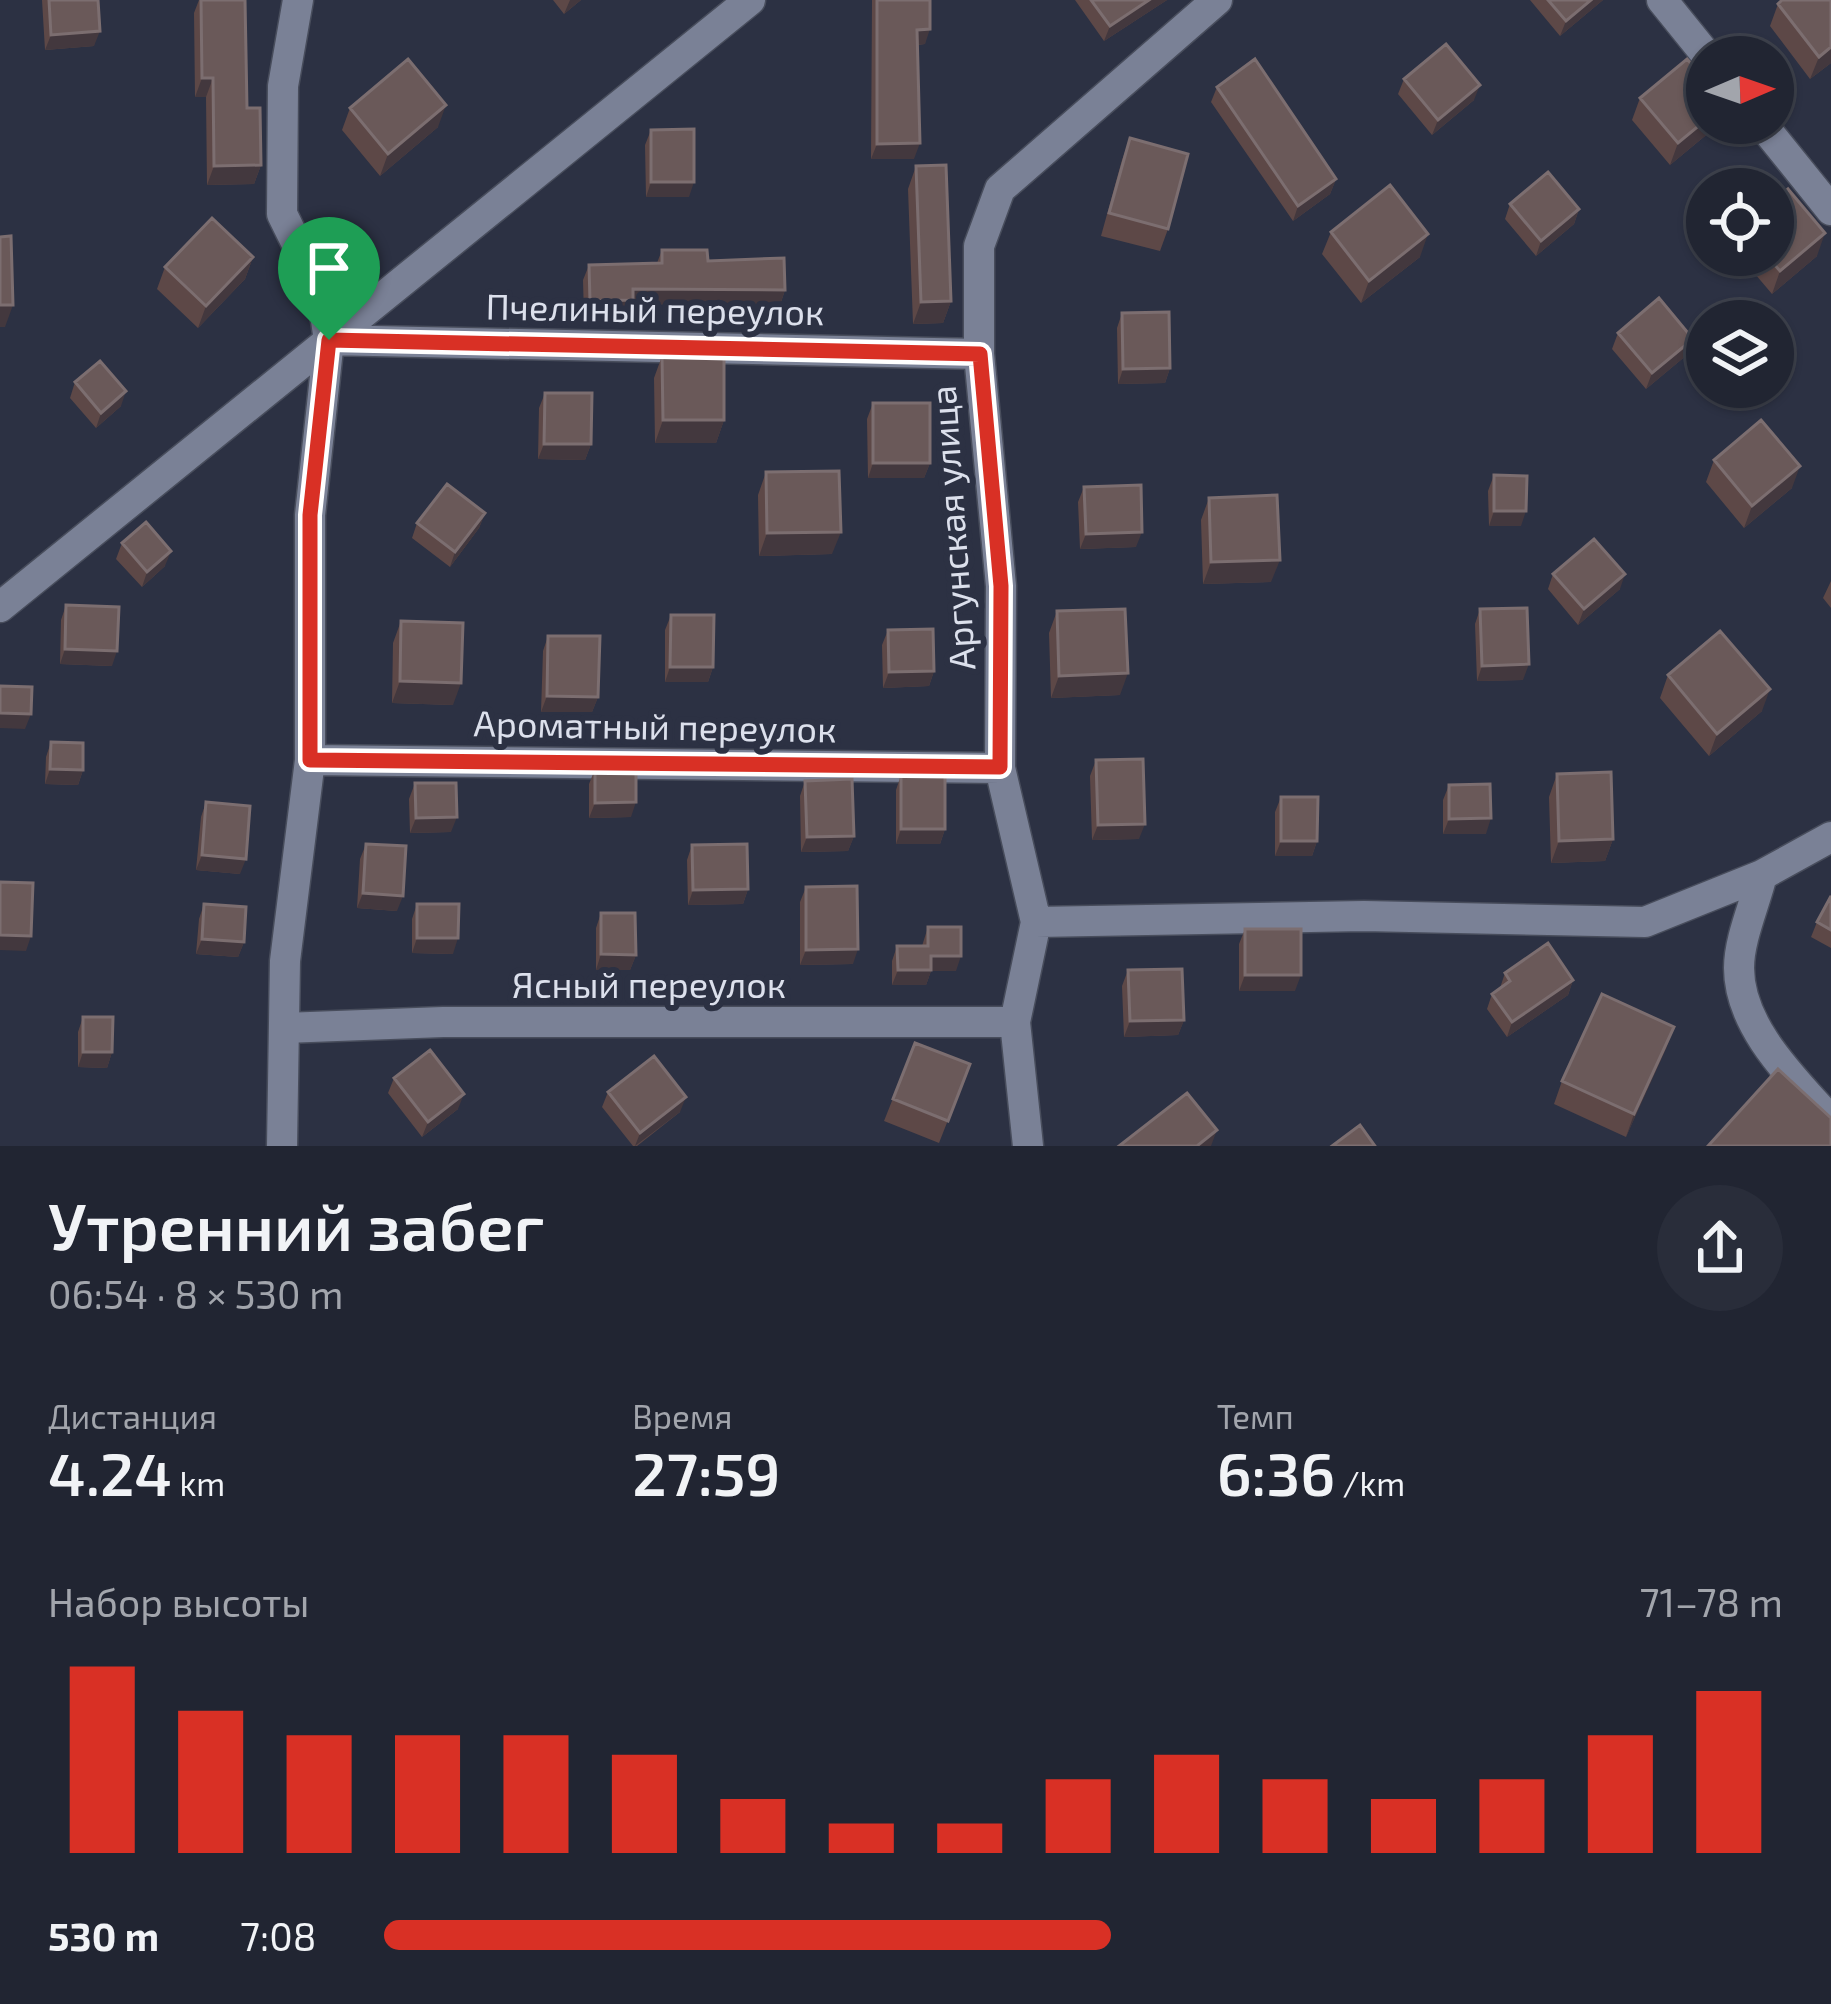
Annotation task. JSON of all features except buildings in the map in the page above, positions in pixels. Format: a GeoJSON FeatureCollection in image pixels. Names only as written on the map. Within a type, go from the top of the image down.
{"type":"FeatureCollection","features":[{"type":"Feature","properties":{"kind":"street"},"geometry":{"type":"LineString","coordinates":[[282,1146],[286,962],[310,760],[310,515],[329,340],[322,295],[282,214],[284,86],[298,0]]}},
{"type":"Feature","properties":{"kind":"street"},"geometry":{"type":"LineString","coordinates":[[0,607],[750,0]]}},
{"type":"Feature","properties":{"kind":"street","name":"Аргунская улица"},"geometry":{"type":"LineString","coordinates":[[1028,1146],[1015,1022],[1036,922],[1000,767],[1001,586],[980,354],[979,246],[1000,189],[1217,0]]}},
{"type":"Feature","properties":{"kind":"street"},"geometry":{"type":"LineString","coordinates":[[1662,0],[1691,36]]}},
{"type":"Feature","properties":{"kind":"street"},"geometry":{"type":"LineString","coordinates":[[1778,144],[1831,210]]}},
{"type":"Feature","properties":{"kind":"street","name":"Пчелиный переулок"},"geometry":{"type":"LineString","coordinates":[[329,340],[980,354]]}},
{"type":"Feature","properties":{"kind":"street","name":"Ароматный переулок"},"geometry":{"type":"LineString","coordinates":[[310,760],[1000,767]]}},
{"type":"Feature","properties":{"kind":"street"},"geometry":{"type":"LineString","coordinates":[[1036,922],[1364,916],[1645,922],[1762,875],[1831,837]]}},
{"type":"Feature","properties":{"kind":"street"},"geometry":{"type":"LineString","coordinates":[[1762,875],[1739,969],[1751,1014],[1773,1053],[1831,1121]]}},
{"type":"Feature","properties":{"kind":"street","name":"Ясный переулок"},"geometry":{"type":"LineString","coordinates":[[284,1028],[443,1022],[1015,1022]]}},
{"type":"Feature","properties":{"kind":"route"},"geometry":{"type":"LineString","coordinates":[[329,340],[980,354],[1001,586],[1000,767],[310,760],[310,515],[329,340]]}}]}
